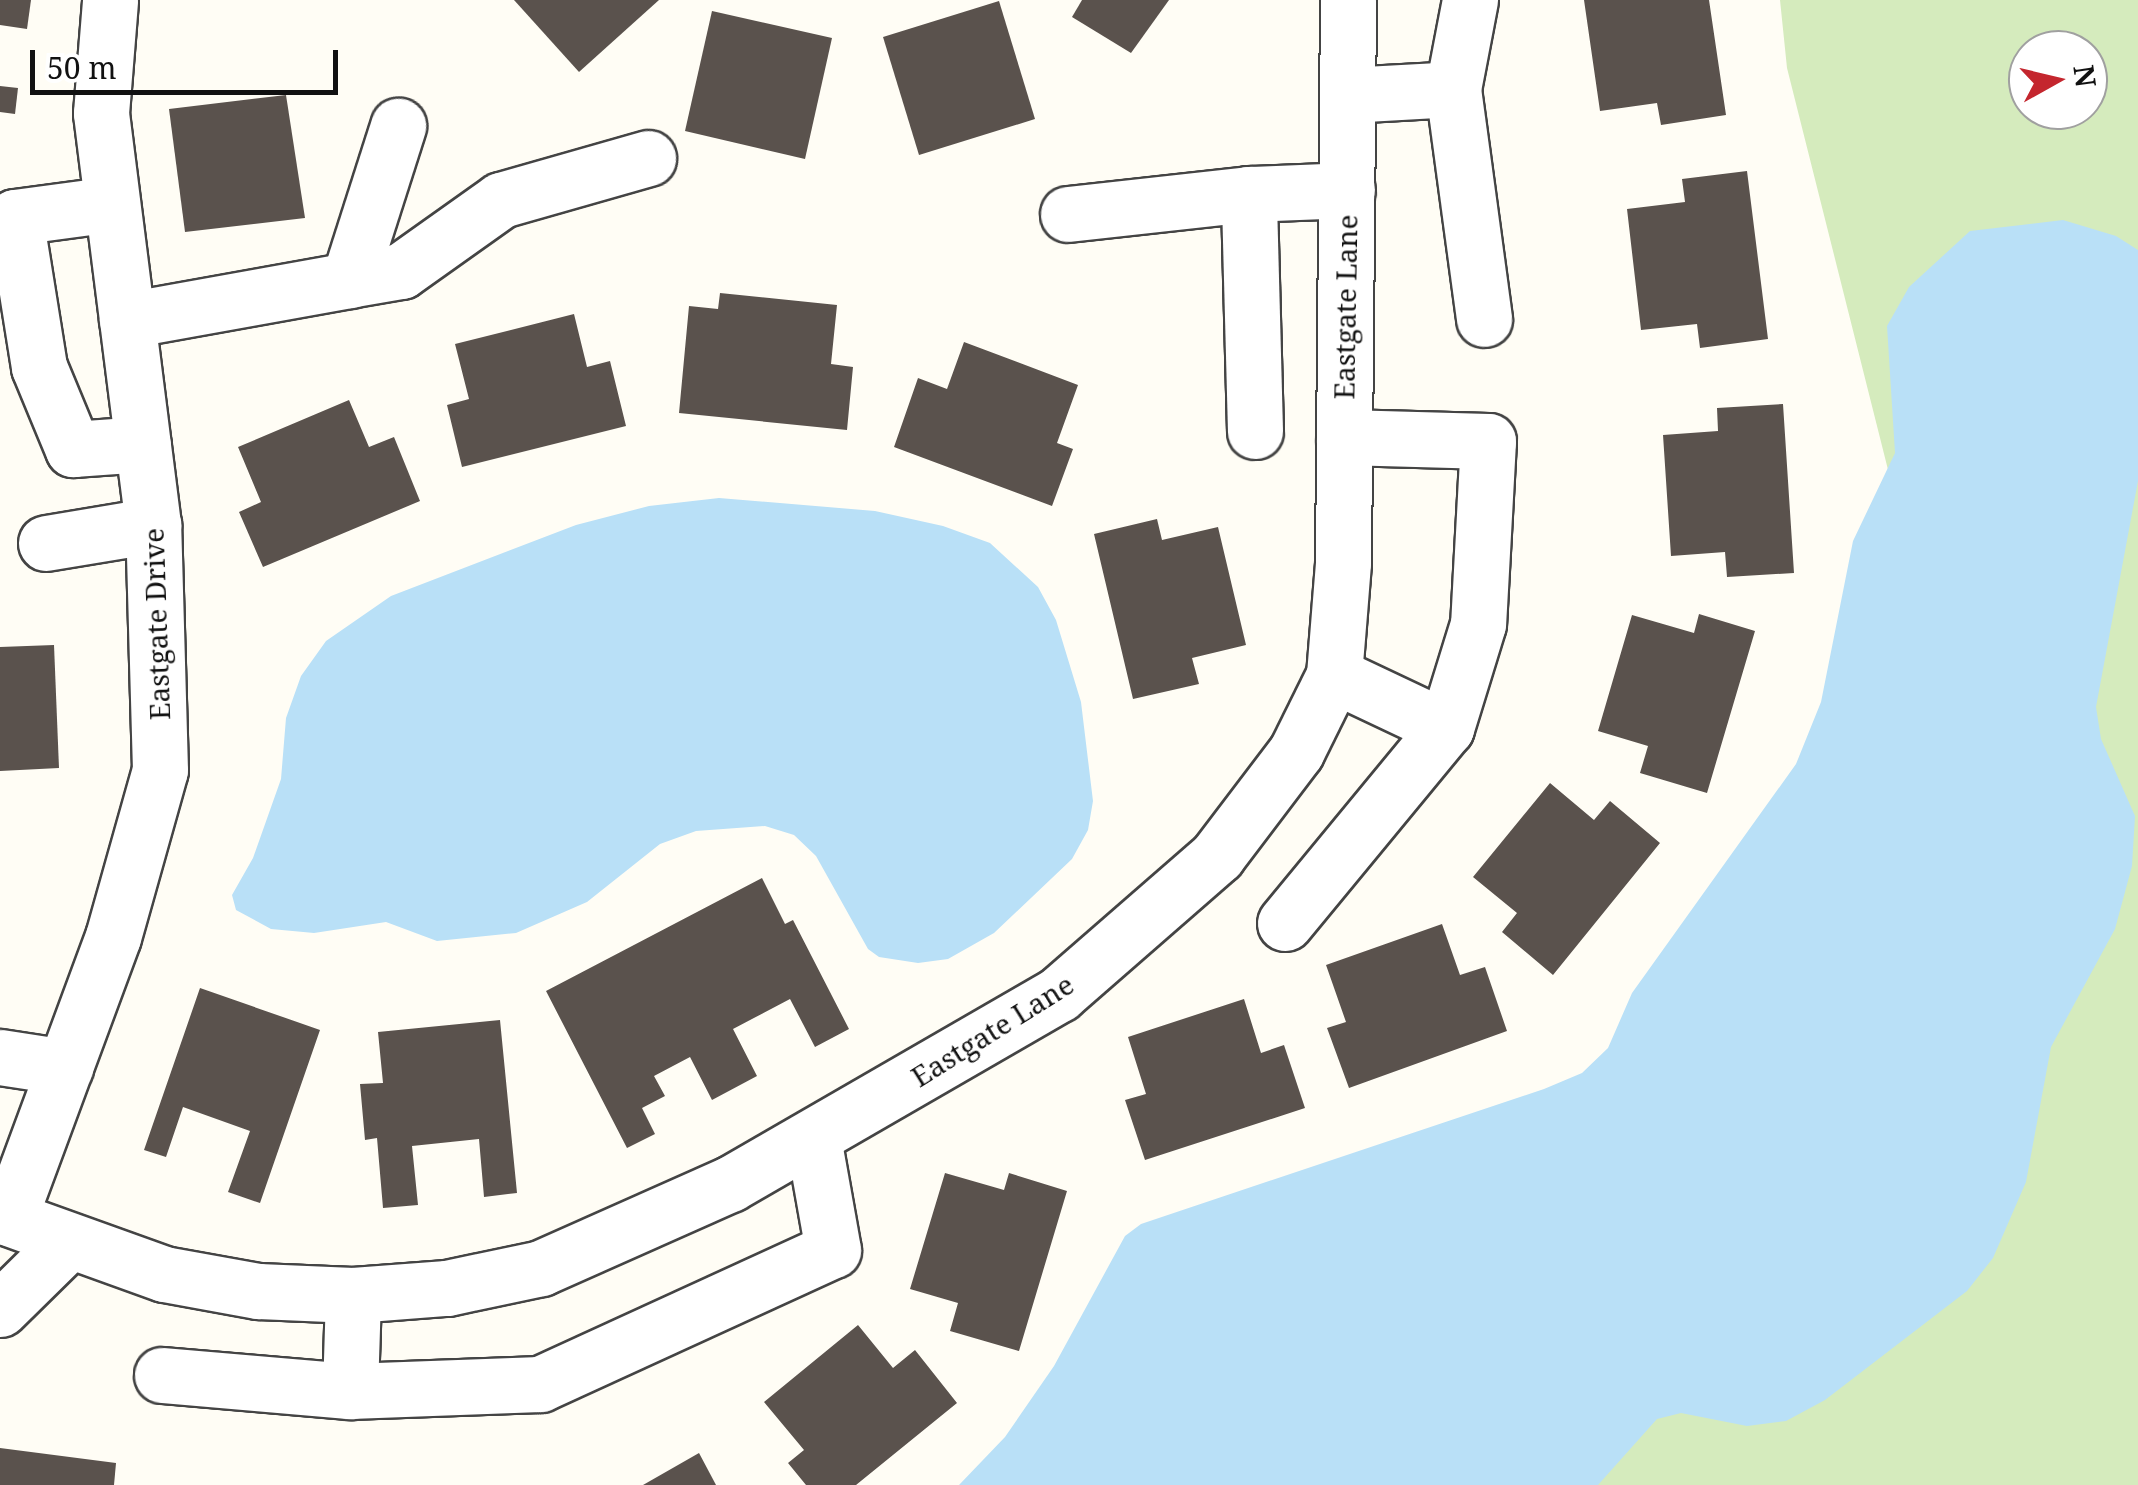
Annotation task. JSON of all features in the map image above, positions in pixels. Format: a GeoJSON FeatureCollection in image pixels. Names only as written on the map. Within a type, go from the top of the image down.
{"type":"FeatureCollection","features":[{"type":"Feature","properties":{"kind":"street","name":"Eastgate Drive"},"geometry":{"type":"LineString","coordinates":[[4,1216],[65,1067],[150,823],[160,770],[152,524],[101,114],[110,0]]}},
{"type":"Feature","properties":{"kind":"street","name":"Eastgate Lane"},"geometry":{"type":"LineString","coordinates":[[4,1216],[164,1274],[258,1290],[353,1295],[448,1288],[540,1268],[634,1230],[814,1138],[1059,994],[1217,856],[1296,752],[1334,675],[1344,437],[1348,0]]}},
{"type":"Feature","properties":{"kind":"street"},"geometry":{"type":"LineString","coordinates":[[1470,0],[1453,88],[1484,320]]}},
{"type":"Feature","properties":{"kind":"street"},"geometry":{"type":"LineString","coordinates":[[1347,95],[1453,88]]}},
{"type":"Feature","properties":{"kind":"street"},"geometry":{"type":"LineString","coordinates":[[349,280],[398,126]]}},
{"type":"Feature","properties":{"kind":"street"},"geometry":{"type":"LineString","coordinates":[[127,320],[400,271],[501,200],[648,158]]}},
{"type":"Feature","properties":{"kind":"street"},"geometry":{"type":"LineString","coordinates":[[1068,214],[1249,194],[1346,190]]}},
{"type":"Feature","properties":{"kind":"street"},"geometry":{"type":"LineString","coordinates":[[1249,194],[1255,431]]}},
{"type":"Feature","properties":{"kind":"street"},"geometry":{"type":"LineString","coordinates":[[112,204],[15,217],[39,368],[73,450],[143,444]]}},
{"type":"Feature","properties":{"kind":"street"},"geometry":{"type":"LineString","coordinates":[[1285,923],[1446,728],[1478,624],[1488,440],[1344,437]]}},
{"type":"Feature","properties":{"kind":"street"},"geometry":{"type":"LineString","coordinates":[[46,543],[152,524]]}},
{"type":"Feature","properties":{"kind":"street"},"geometry":{"type":"LineString","coordinates":[[1334,675],[1446,728]]}},
{"type":"Feature","properties":{"kind":"street"},"geometry":{"type":"LineString","coordinates":[[0,1057],[65,1067]]}},
{"type":"Feature","properties":{"kind":"street"},"geometry":{"type":"LineString","coordinates":[[162,1375],[350,1391],[540,1384],[833,1250],[814,1138]]}},
{"type":"Feature","properties":{"kind":"street"},"geometry":{"type":"LineString","coordinates":[[0,1309],[68,1242]]}},
{"type":"Feature","properties":{"kind":"street"},"geometry":{"type":"LineString","coordinates":[[350,1391],[353,1295]]}},
{"type":"Feature","properties":{"kind":"green space"},"geometry":{"type":"Polygon","coordinates":[[[1780,0],[2138,0],[2138,1485],[1376,1485],[1920,597],[1787,68],[1780,0]]]}},
{"type":"Feature","properties":{"kind":"water"},"geometry":{"type":"Polygon","coordinates":[[[2063,220],[2116,236],[2138,250],[2138,481],[2096,707],[2101,739],[2135,816],[2132,866],[2115,929],[2051,1047],[2026,1182],[1993,1258],[1967,1291],[1825,1400],[1786,1421],[1747,1426],[1681,1413],[1657,1419],[1598,1485],[959,1485],[1005,1437],[1054,1366],[1125,1236],[1141,1224],[1544,1089],[1582,1073],[1608,1048],[1632,993],[1796,764],[1821,702],[1853,541],[1895,453],[1887,326],[1909,287],[1970,231],[2063,220]]]}},
{"type":"Feature","properties":{"kind":"water"},"geometry":{"type":"Polygon","coordinates":[[[719,498],[875,511],[943,526],[990,543],[1038,587],[1056,620],[1081,702],[1093,801],[1088,830],[1072,859],[994,933],[948,959],[918,963],[879,957],[868,949],[816,856],[794,835],[765,826],[696,831],[660,844],[587,902],[516,933],[437,941],[386,922],[314,933],[271,929],[236,910],[232,895],[253,858],[281,779],[286,718],[301,676],[326,641],[391,596],[576,525],[649,506],[719,498]]]}},
{"type":"Feature","properties":{"kind":"building"},"geometry":{"type":"Polygon","coordinates":[[[0,0],[31,0],[27,29],[0,25],[0,0]]]}},
{"type":"Feature","properties":{"kind":"building"},"geometry":{"type":"Polygon","coordinates":[[[514,0],[659,0],[579,72],[514,0]]]}},
{"type":"Feature","properties":{"kind":"building"},"geometry":{"type":"Polygon","coordinates":[[[1082,0],[1169,0],[1131,53],[1072,17],[1082,0]]]}},
{"type":"Feature","properties":{"kind":"building"},"geometry":{"type":"Polygon","coordinates":[[[1584,0],[1709,0],[1726,115],[1661,125],[1657,103],[1600,111],[1584,0]]]}},
{"type":"Feature","properties":{"kind":"building"},"geometry":{"type":"Polygon","coordinates":[[[999,1],[1035,119],[919,155],[883,37],[999,1]]]}},
{"type":"Feature","properties":{"kind":"building"},"geometry":{"type":"Polygon","coordinates":[[[712,11],[832,38],[805,159],[685,131],[712,11]]]}},
{"type":"Feature","properties":{"kind":"building"},"geometry":{"type":"Polygon","coordinates":[[[0,86],[18,88],[15,114],[0,112],[0,86]]]}},
{"type":"Feature","properties":{"kind":"building"},"geometry":{"type":"Polygon","coordinates":[[[286,95],[305,218],[185,232],[169,109],[286,95]]]}},
{"type":"Feature","properties":{"kind":"building"},"geometry":{"type":"Polygon","coordinates":[[[1747,171],[1768,339],[1700,348],[1697,324],[1641,330],[1627,209],[1685,202],[1682,179],[1747,171]]]}},
{"type":"Feature","properties":{"kind":"building"},"geometry":{"type":"Polygon","coordinates":[[[720,293],[837,305],[831,364],[853,367],[847,430],[679,413],[689,306],[718,309],[720,293]]]}},
{"type":"Feature","properties":{"kind":"building"},"geometry":{"type":"Polygon","coordinates":[[[574,314],[587,367],[610,361],[626,426],[462,467],[447,405],[469,399],[455,344],[574,314]]]}},
{"type":"Feature","properties":{"kind":"building"},"geometry":{"type":"Polygon","coordinates":[[[964,342],[1078,385],[1057,443],[1073,449],[1052,506],[894,447],[918,378],[947,389],[964,342]]]}},
{"type":"Feature","properties":{"kind":"building"},"geometry":{"type":"Polygon","coordinates":[[[349,400],[369,447],[394,437],[420,501],[263,567],[239,512],[261,502],[238,447],[349,400]]]}},
{"type":"Feature","properties":{"kind":"building"},"geometry":{"type":"Polygon","coordinates":[[[1783,404],[1794,573],[1727,577],[1725,552],[1671,556],[1663,435],[1718,431],[1717,408],[1783,404]]]}},
{"type":"Feature","properties":{"kind":"building"},"geometry":{"type":"Polygon","coordinates":[[[1157,519],[1162,540],[1218,527],[1246,645],[1192,658],[1199,684],[1133,699],[1094,534],[1157,519]]]}},
{"type":"Feature","properties":{"kind":"building"},"geometry":{"type":"Polygon","coordinates":[[[1699,614],[1755,631],[1707,793],[1640,773],[1648,746],[1598,731],[1632,615],[1694,633],[1699,614]]]}},
{"type":"Feature","properties":{"kind":"building"},"geometry":{"type":"Polygon","coordinates":[[[54,645],[59,768],[0,771],[0,647],[54,645]]]}},
{"type":"Feature","properties":{"kind":"building"},"geometry":{"type":"Polygon","coordinates":[[[1550,783],[1594,820],[1610,801],[1660,843],[1553,975],[1502,932],[1517,913],[1473,877],[1550,783]]]}},
{"type":"Feature","properties":{"kind":"building"},"geometry":{"type":"Polygon","coordinates":[[[762,878],[785,924],[793,920],[849,1029],[815,1047],[790,999],[733,1029],[757,1076],[712,1100],[690,1057],[654,1076],[665,1096],[642,1108],[655,1134],[627,1148],[546,991],[762,878]]]}},
{"type":"Feature","properties":{"kind":"building"},"geometry":{"type":"Polygon","coordinates":[[[1442,924],[1460,975],[1485,967],[1507,1031],[1349,1088],[1327,1028],[1346,1022],[1326,965],[1442,924]]]}},
{"type":"Feature","properties":{"kind":"building"},"geometry":{"type":"Polygon","coordinates":[[[200,988],[320,1030],[260,1203],[228,1192],[250,1131],[183,1107],[166,1157],[144,1150],[200,988]]]}},
{"type":"Feature","properties":{"kind":"building"},"geometry":{"type":"Polygon","coordinates":[[[1244,999],[1261,1053],[1284,1045],[1305,1108],[1145,1160],[1125,1100],[1146,1094],[1128,1037],[1244,999]]]}},
{"type":"Feature","properties":{"kind":"building"},"geometry":{"type":"Polygon","coordinates":[[[500,1020],[517,1193],[484,1197],[479,1139],[412,1146],[418,1205],[383,1208],[377,1138],[365,1140],[360,1084],[383,1083],[378,1032],[500,1020]]]}},
{"type":"Feature","properties":{"kind":"building"},"geometry":{"type":"Polygon","coordinates":[[[945,1173],[1004,1190],[1009,1173],[1067,1191],[1019,1351],[950,1331],[958,1303],[910,1289],[945,1173]]]}},
{"type":"Feature","properties":{"kind":"building"},"geometry":{"type":"Polygon","coordinates":[[[858,1325],[893,1368],[915,1350],[957,1403],[856,1485],[806,1485],[788,1463],[804,1450],[764,1402],[858,1325]]]}},
{"type":"Feature","properties":{"kind":"building"},"geometry":{"type":"Polygon","coordinates":[[[0,1448],[116,1463],[114,1485],[0,1485],[0,1448]]]}},
{"type":"Feature","properties":{"kind":"building"},"geometry":{"type":"Polygon","coordinates":[[[699,1453],[716,1485],[643,1485],[699,1453]]]}}]}
